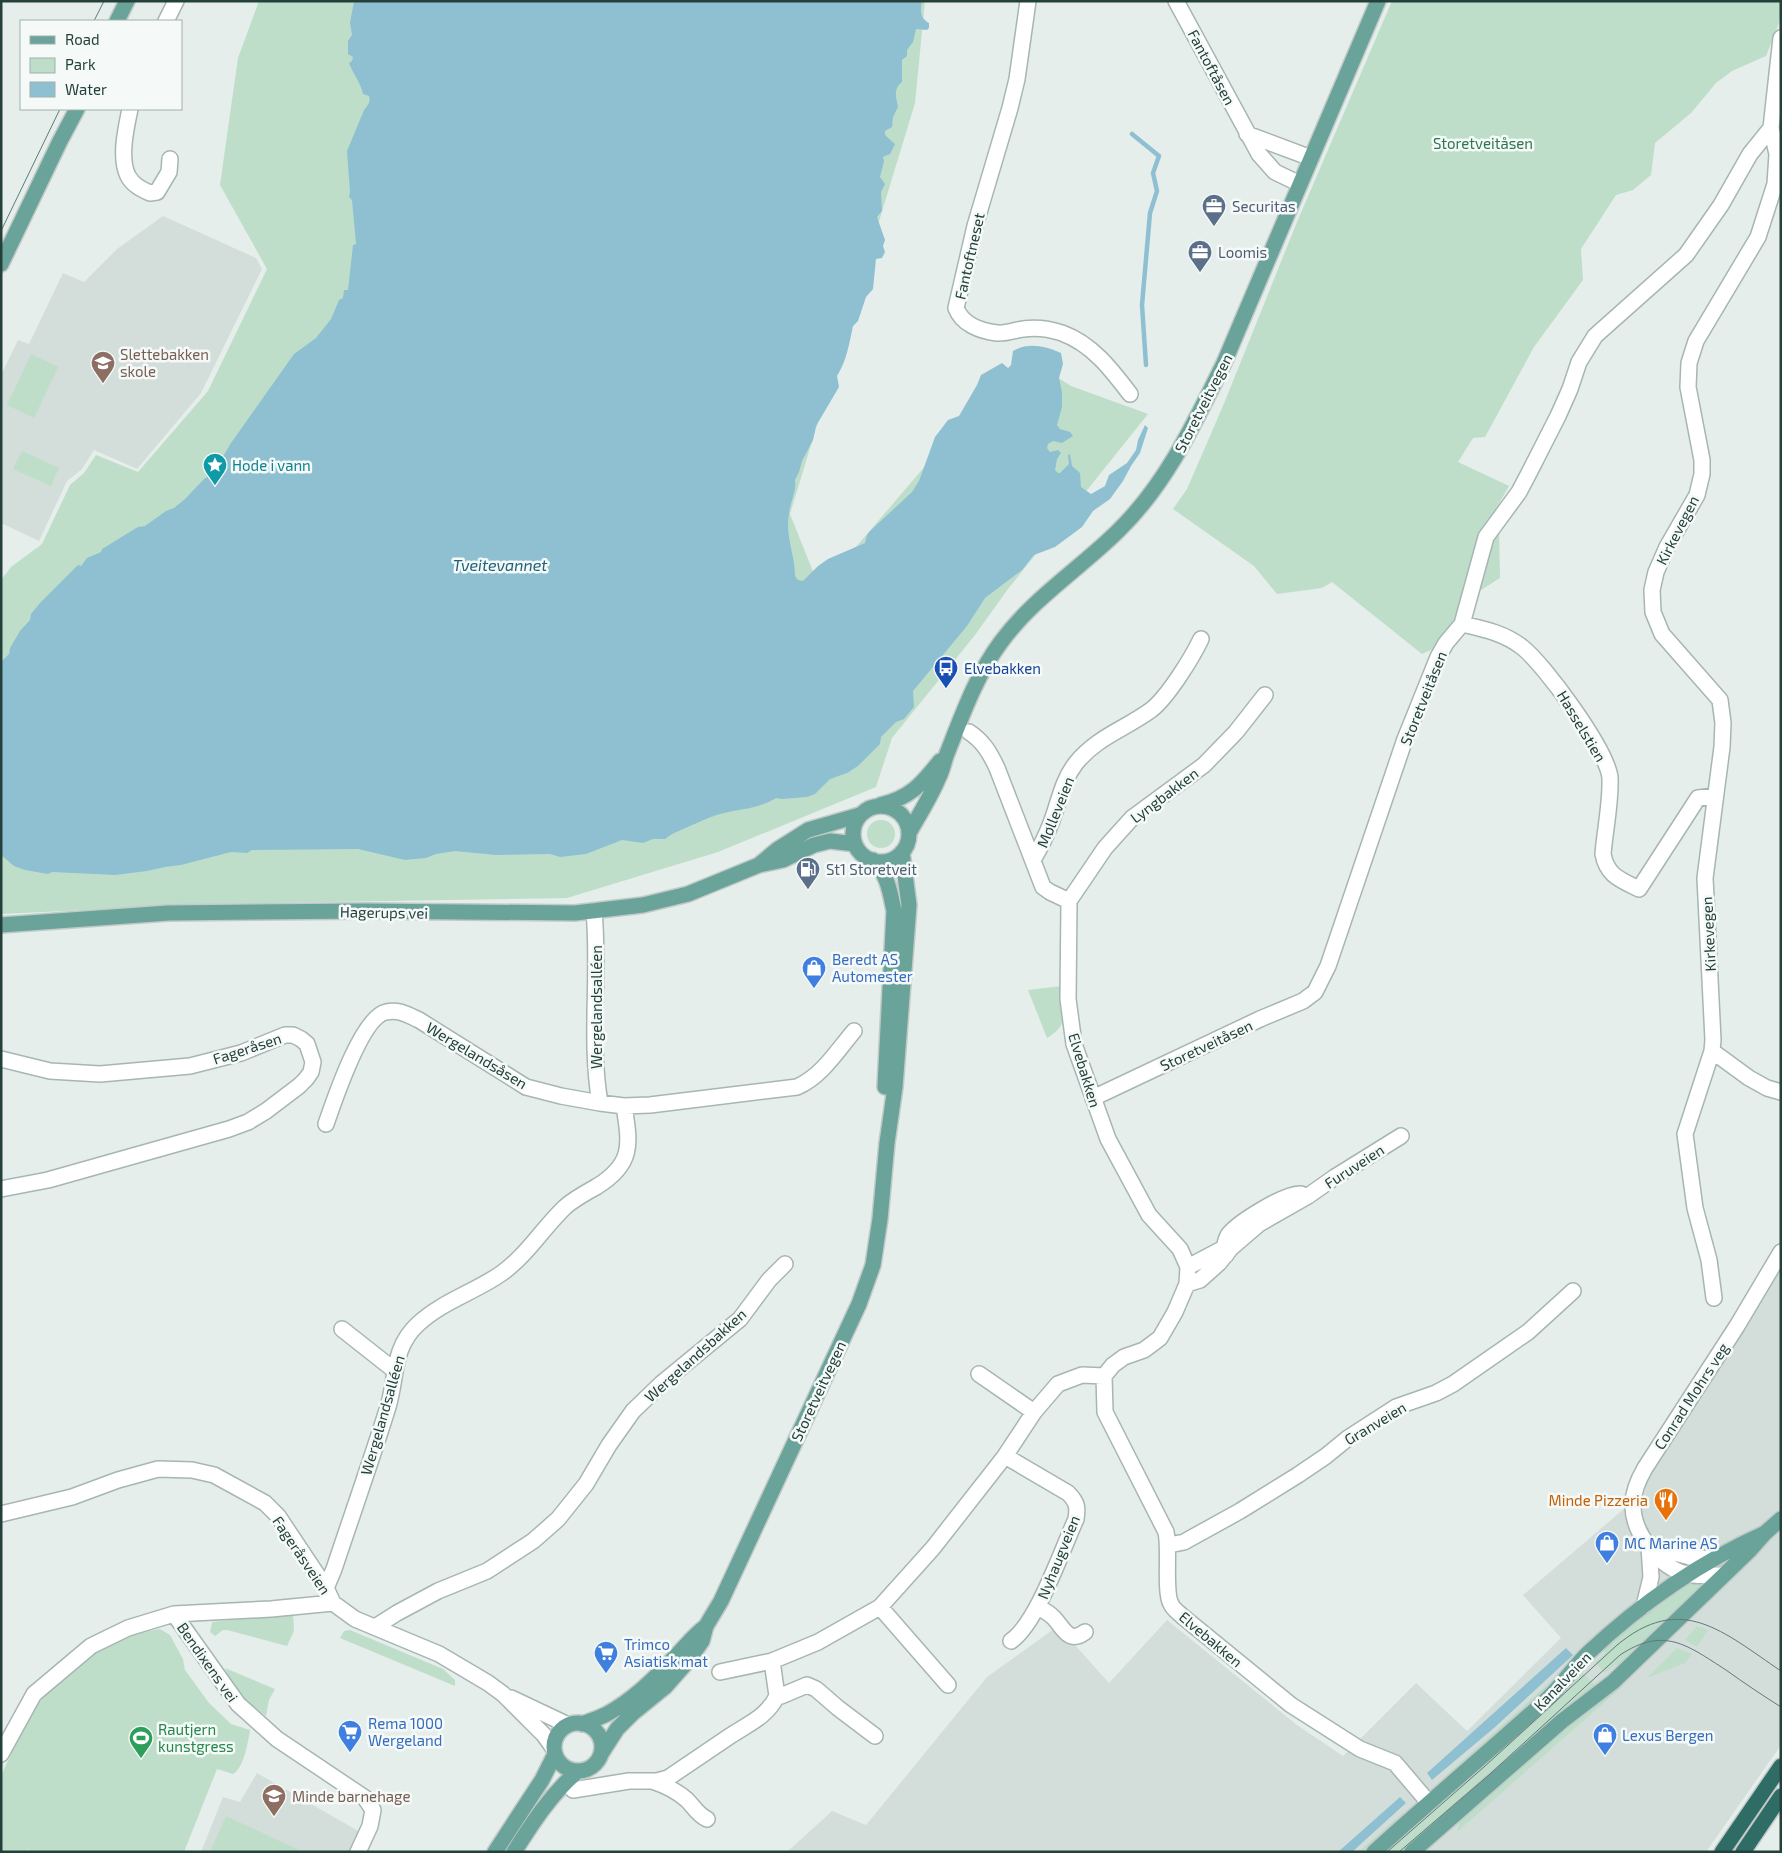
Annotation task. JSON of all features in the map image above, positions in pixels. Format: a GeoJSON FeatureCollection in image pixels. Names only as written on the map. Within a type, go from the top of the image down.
{"type":"FeatureCollection","features":[{"type":"Feature","properties":{"kind":"highway"},"geometry":{"type":"LineString","coordinates":[[1722,1852],[1781,1766]]}},
{"type":"Feature","properties":{"kind":"highway"},"geometry":{"type":"LineString","coordinates":[[1743,1852],[1781,1796]]}},
{"type":"Feature","properties":{"kind":"main road"},"geometry":{"type":"LineString","coordinates":[[118,20],[127,1]]}},
{"type":"Feature","properties":{"kind":"main road","name":"Storetveitvegen"},"geometry":{"type":"LineString","coordinates":[[909,833],[939,778],[983,669],[1001,641],[1026,611],[1119,530],[1146,499],[1172,462],[1199,415],[1224,363],[1378,1]]}},
{"type":"Feature","properties":{"kind":"main road"},"geometry":{"type":"LineString","coordinates":[[1,264],[76,110]]}},
{"type":"Feature","properties":{"kind":"main road","name":"Storetveitvegen"},"geometry":{"type":"LineString","coordinates":[[880,806],[898,801],[910,794],[948,752]]}},
{"type":"Feature","properties":{"kind":"main road"},"geometry":{"type":"LineString","coordinates":[[880,806],[896,810],[907,824],[909,833],[907,843],[902,852],[889,861],[873,860],[865,857],[855,844],[853,829],[860,815],[866,810],[880,806]]}},
{"type":"Feature","properties":{"kind":"main road","name":"Hagerups vei"},"geometry":{"type":"LineString","coordinates":[[759,865],[778,849],[808,830],[860,815]]}},
{"type":"Feature","properties":{"kind":"main road","name":"Hagerups vei"},"geometry":{"type":"LineString","coordinates":[[1,925],[168,913],[363,911],[533,914],[594,911],[643,905],[688,894],[759,865],[784,860],[814,845],[830,842],[855,844]]}},
{"type":"Feature","properties":{"kind":"main road","name":"Storetveitvegen"},"geometry":{"type":"LineString","coordinates":[[601,1754],[617,1729],[632,1713],[665,1687],[702,1641],[706,1626],[721,1601],[859,1304],[873,1265],[895,1088],[909,905],[902,852]]}},
{"type":"Feature","properties":{"kind":"main road","name":"Storetveitvegen"},"geometry":{"type":"LineString","coordinates":[[873,860],[881,868],[889,886],[894,911],[885,1095],[887,1144]]}},
{"type":"Feature","properties":{"kind":"main road","name":"Kanalveien"},"geometry":{"type":"LineString","coordinates":[[1374,1852],[1549,1697],[1582,1659],[1606,1636],[1644,1606],[1689,1575],[1765,1532],[1781,1520]]}},
{"type":"Feature","properties":{"kind":"main road","name":"Kanalveien"},"geometry":{"type":"LineString","coordinates":[[1412,1852],[1562,1721],[1613,1682],[1750,1550],[1765,1532]]}},
{"type":"Feature","properties":{"kind":"main road","name":"Storetveitvegen"},"geometry":{"type":"LineString","coordinates":[[575,1725],[606,1714],[625,1702],[654,1678],[694,1635],[706,1626]]}},
{"type":"Feature","properties":{"kind":"main road"},"geometry":{"type":"LineString","coordinates":[[495,1852],[542,1780],[554,1751],[558,1732],[575,1725],[594,1730],[601,1741],[601,1754],[598,1760],[590,1768],[578,1771],[561,1786],[544,1806],[514,1852]]}},
{"type":"Feature","properties":{"kind":"main road"},"geometry":{"type":"LineString","coordinates":[[554,1751],[560,1764],[566,1768],[578,1771]]}},
{"type":"Feature","properties":{"kind":"street"},"geometry":{"type":"LineString","coordinates":[[166,20],[176,1]]}},
{"type":"Feature","properties":{"kind":"street","name":"Fantoftneset"},"geometry":{"type":"LineString","coordinates":[[1028,1],[1017,79],[977,217],[956,308],[963,320],[997,333],[1036,328],[1056,331],[1071,337],[1098,355],[1130,394]]}},
{"type":"Feature","properties":{"kind":"street","name":"Fantoftåsen"},"geometry":{"type":"LineString","coordinates":[[1176,1],[1259,154],[1275,172],[1300,184]]}},
{"type":"Feature","properties":{"kind":"street","name":"Kirkevegen"},"geometry":{"type":"LineString","coordinates":[[1714,1298],[1709,1260],[1695,1208],[1685,1134],[1712,1051],[1705,878],[1722,747],[1723,723],[1720,700],[1662,634],[1653,612],[1652,590],[1656,572],[1666,547],[1697,495],[1702,474],[1702,460],[1688,387],[1689,363],[1696,341],[1758,237],[1775,184],[1777,154],[1771,128],[1781,38]]}},
{"type":"Feature","properties":{"kind":"street"},"geometry":{"type":"LineString","coordinates":[[130,110],[125,158],[126,168],[133,183],[150,194],[157,192],[170,172],[170,160]]}},
{"type":"Feature","properties":{"kind":"street","name":"Storetveitåsen"},"geometry":{"type":"LineString","coordinates":[[1094,1098],[1304,1000],[1315,992],[1328,966],[1405,739],[1438,657],[1446,642],[1462,624],[1486,537],[1519,492],[1558,416],[1585,349],[1595,336],[1686,255],[1722,205],[1750,154],[1771,128]]}},
{"type":"Feature","properties":{"kind":"street"},"geometry":{"type":"LineString","coordinates":[[1247,134],[1311,158]]}},
{"type":"Feature","properties":{"kind":"street","name":"Hasselstien"},"geometry":{"type":"LineString","coordinates":[[1462,624],[1504,635],[1537,660],[1554,681],[1601,752],[1610,777],[1603,854],[1604,864],[1615,876],[1639,889],[1698,798],[1715,796]]}},
{"type":"Feature","properties":{"kind":"street","name":"Mølleveien"},"geometry":{"type":"LineString","coordinates":[[1033,860],[1041,848],[1065,780],[1077,762],[1092,746],[1153,709],[1168,692],[1197,648],[1201,638]]}},
{"type":"Feature","properties":{"kind":"street","name":"Lyngbakken"},"geometry":{"type":"LineString","coordinates":[[1069,901],[1105,848],[1132,818],[1204,765],[1236,732],[1265,695]]}},
{"type":"Feature","properties":{"kind":"street"},"geometry":{"type":"LineString","coordinates":[[969,732],[978,738],[992,759],[1043,887],[1069,901]]}},
{"type":"Feature","properties":{"kind":"street","name":"Elvebakken"},"geometry":{"type":"LineString","coordinates":[[1069,901],[1068,999],[1074,1044],[1108,1139],[1130,1183],[1149,1214],[1180,1249],[1188,1267]]}},
{"type":"Feature","properties":{"kind":"street","name":"Wergelandsalléen"},"geometry":{"type":"LineString","coordinates":[[594,911],[597,958],[597,1076],[600,1103]]}},
{"type":"Feature","properties":{"kind":"street","name":"Wergelandsåsen"},"geometry":{"type":"LineString","coordinates":[[326,1124],[342,1080],[363,1035],[370,1024],[385,1012],[400,1011],[419,1020],[526,1087],[561,1096],[624,1106],[650,1105],[797,1087],[809,1082],[820,1073],[854,1031]]}},
{"type":"Feature","properties":{"kind":"street","name":"Fageråsen"},"geometry":{"type":"LineString","coordinates":[[1,1060],[50,1071],[109,1073],[190,1066],[241,1053],[285,1035],[293,1035],[307,1044],[312,1062],[311,1072],[299,1086],[266,1111],[236,1127],[48,1180],[1,1189]]}},
{"type":"Feature","properties":{"kind":"street"},"geometry":{"type":"LineString","coordinates":[[1712,1051],[1749,1078],[1767,1088],[1781,1092]]}},
{"type":"Feature","properties":{"kind":"street","name":"Wergelandsalléen"},"geometry":{"type":"LineString","coordinates":[[326,1588],[388,1405],[394,1370],[402,1345],[409,1333],[417,1324],[440,1307],[504,1272],[518,1260],[565,1207],[614,1174],[621,1166],[628,1144],[624,1106]]}},
{"type":"Feature","properties":{"kind":"street","name":"Furuveien"},"geometry":{"type":"LineString","coordinates":[[1225,1252],[1259,1224],[1308,1196],[1401,1136]]}},
{"type":"Feature","properties":{"kind":"street"},"geometry":{"type":"LineString","coordinates":[[720,1672],[772,1661],[818,1642],[880,1608],[933,1548],[1005,1456],[1034,1412],[1058,1384],[1082,1375],[1104,1376],[1113,1365],[1124,1358],[1144,1350],[1160,1338],[1175,1312],[1187,1284],[1188,1267],[1225,1252]]}},
{"type":"Feature","properties":{"kind":"street"},"geometry":{"type":"LineString","coordinates":[[1187,1284],[1200,1280],[1225,1252]]}},
{"type":"Feature","properties":{"kind":"street","name":"Conrad Mohrs veg"},"geometry":{"type":"LineString","coordinates":[[1722,1575],[1689,1575],[1664,1564],[1657,1557],[1642,1534],[1632,1506],[1634,1493],[1649,1460],[1737,1326],[1781,1252]]}},
{"type":"Feature","properties":{"kind":"street","name":"Wergelandsbakken"},"geometry":{"type":"LineString","coordinates":[[375,1627],[438,1591],[487,1571],[533,1541],[558,1519],[586,1484],[609,1445],[633,1411],[662,1383],[740,1319],[769,1280],[785,1264]]}},
{"type":"Feature","properties":{"kind":"street","name":"Granveien"},"geometry":{"type":"LineString","coordinates":[[1169,1545],[1184,1542],[1240,1511],[1298,1475],[1348,1438],[1396,1407],[1436,1393],[1453,1384],[1528,1332],[1574,1290]]}},
{"type":"Feature","properties":{"kind":"street"},"geometry":{"type":"LineString","coordinates":[[342,1329],[394,1370]]}},
{"type":"Feature","properties":{"kind":"street"},"geometry":{"type":"LineString","coordinates":[[979,1374],[1034,1412]]}},
{"type":"Feature","properties":{"kind":"street","name":"Elvebakken"},"geometry":{"type":"LineString","coordinates":[[1104,1376],[1106,1412],[1166,1532],[1169,1545],[1167,1592],[1170,1604],[1182,1616],[1291,1705],[1360,1749],[1395,1764],[1429,1803]]}},
{"type":"Feature","properties":{"kind":"street","name":"Nyhaugveien"},"geometry":{"type":"LineString","coordinates":[[1005,1456],[1068,1493],[1077,1504],[1076,1518],[1037,1607],[1026,1626],[1010,1641]]}},
{"type":"Feature","properties":{"kind":"street","name":"Fageråsveien"},"geometry":{"type":"LineString","coordinates":[[1,1514],[72,1497],[118,1480],[158,1469],[192,1470],[214,1475],[265,1503],[278,1516],[326,1588],[333,1603],[355,1619],[439,1654],[503,1694],[575,1725]]}},
{"type":"Feature","properties":{"kind":"street"},"geometry":{"type":"LineString","coordinates":[[1649,1546],[1690,1557],[1713,1560]]}},
{"type":"Feature","properties":{"kind":"street","name":"Conrad Mohrs veg"},"geometry":{"type":"LineString","coordinates":[[1644,1606],[1652,1569],[1649,1546]]}},
{"type":"Feature","properties":{"kind":"street","name":"Bendixens vei"},"geometry":{"type":"LineString","coordinates":[[1,1754],[34,1694],[91,1646],[128,1628],[174,1614],[271,1609],[333,1603]]}},
{"type":"Feature","properties":{"kind":"street","name":"Nyhaugveien"},"geometry":{"type":"LineString","coordinates":[[1037,1607],[1054,1618],[1066,1633],[1072,1636],[1079,1636],[1085,1632]]}},
{"type":"Feature","properties":{"kind":"street"},"geometry":{"type":"LineString","coordinates":[[880,1608],[948,1685]]}},
{"type":"Feature","properties":{"kind":"street","name":"Bendixens vei"},"geometry":{"type":"LineString","coordinates":[[174,1614],[238,1704],[277,1739],[365,1798],[372,1810],[370,1826],[358,1852]]}},
{"type":"Feature","properties":{"kind":"street"},"geometry":{"type":"LineString","coordinates":[[573,1790],[629,1781],[658,1781],[668,1778],[761,1717],[772,1707],[778,1696],[772,1661]]}},
{"type":"Feature","properties":{"kind":"street"},"geometry":{"type":"LineString","coordinates":[[778,1696],[807,1685],[816,1688],[838,1708],[875,1736]]}},
{"type":"Feature","properties":{"kind":"street","name":"Fageråsveien"},"geometry":{"type":"LineString","coordinates":[[503,1694],[544,1735],[554,1751]]}},
{"type":"Feature","properties":{"kind":"street"},"geometry":{"type":"LineString","coordinates":[[652,1781],[666,1786],[686,1799],[700,1816],[707,1819]]}},
{"type":"Feature","properties":{"kind":"shaded area","name":"Slettebakken skole"},"geometry":{"type":"Polygon","coordinates":[[[163,216],[256,258],[262,269],[201,393],[137,469],[94,450],[82,469],[67,481],[39,541],[1,523],[1,375],[18,340],[29,344],[63,273],[84,282],[117,249],[163,216]]]}},
{"type":"Feature","properties":{"kind":"shaded area"},"geometry":{"type":"Polygon","coordinates":[[[1781,1269],[1781,1745],[1706,1852],[787,1852],[832,1811],[866,1825],[987,1677],[1058,1626],[1109,1683],[1167,1620],[1297,1725],[1343,1756],[1416,1683],[1467,1731],[1561,1638],[1523,1595],[1632,1502],[1733,1347],[1781,1269]]]}},
{"type":"Feature","properties":{"kind":"shaded area","name":"Minde barnehage"},"geometry":{"type":"Polygon","coordinates":[[[257,1773],[360,1832],[355,1852],[201,1852],[223,1797],[240,1802],[257,1773]]]}},
{"type":"Feature","properties":{"kind":"green space","name":"Tveitevannet"},"geometry":{"type":"Polygon","coordinates":[[[259,1],[925,1],[915,103],[790,514],[820,589],[1021,354],[1071,386],[1148,414],[892,738],[876,787],[718,852],[567,898],[212,904],[1,914],[1,580],[11,567],[42,544],[70,485],[84,473],[96,455],[138,472],[208,391],[267,269],[220,185],[238,58],[259,1]]]}},
{"type":"Feature","properties":{"kind":"green space","name":"Storetveitåsen"},"geometry":{"type":"Polygon","coordinates":[[[1392,1],[1781,1],[1781,18],[1766,56],[1732,71],[1716,83],[1691,113],[1655,143],[1651,175],[1633,190],[1616,195],[1581,249],[1583,280],[1534,347],[1485,437],[1473,438],[1458,462],[1509,486],[1486,526],[1499,527],[1500,578],[1478,592],[1442,645],[1422,654],[1332,582],[1322,588],[1277,594],[1254,566],[1173,509],[1187,489],[1223,406],[1297,222],[1392,1]]]}},
{"type":"Feature","properties":{"kind":"green space"},"geometry":{"type":"Polygon","coordinates":[[[31,354],[58,367],[34,418],[7,405],[31,354]]]}},
{"type":"Feature","properties":{"kind":"green space"},"geometry":{"type":"Polygon","coordinates":[[[22,451],[59,468],[51,486],[13,469],[22,451]]]}},
{"type":"Feature","properties":{"kind":"green space"},"geometry":{"type":"Polygon","coordinates":[[[881,820],[891,824],[895,834],[891,844],[881,848],[871,844],[867,834],[871,824],[881,820]]]}},
{"type":"Feature","properties":{"kind":"green space"},"geometry":{"type":"Polygon","coordinates":[[[1062,986],[1063,1022],[1055,1033],[1047,1038],[1028,990],[1062,986]]]}},
{"type":"Feature","properties":{"kind":"green space"},"geometry":{"type":"Polygon","coordinates":[[[1687,1581],[1709,1581],[1620,1668],[1616,1664],[1605,1673],[1595,1662],[1605,1653],[1600,1647],[1687,1581]]]}},
{"type":"Feature","properties":{"kind":"green space"},"geometry":{"type":"Polygon","coordinates":[[[293,1613],[294,1631],[287,1646],[227,1630],[223,1630],[215,1636],[210,1632],[212,1622],[293,1613]]]}},
{"type":"Feature","properties":{"kind":"green space"},"geometry":{"type":"Polygon","coordinates":[[[1697,1626],[1708,1630],[1697,1647],[1685,1640],[1697,1626]]]}},
{"type":"Feature","properties":{"kind":"green space","name":"Rautjern kunstgress"},"geometry":{"type":"Polygon","coordinates":[[[160,1629],[170,1635],[183,1659],[185,1670],[209,1703],[231,1724],[250,1730],[245,1754],[237,1771],[233,1774],[217,1769],[184,1852],[28,1852],[29,1847],[27,1852],[1,1852],[1,1776],[30,1713],[56,1681],[91,1653],[133,1634],[160,1629]]]}},
{"type":"Feature","properties":{"kind":"green space"},"geometry":{"type":"Polygon","coordinates":[[[350,1630],[443,1669],[455,1680],[455,1686],[340,1638],[344,1631],[350,1630]]]}},
{"type":"Feature","properties":{"kind":"green space"},"geometry":{"type":"Polygon","coordinates":[[[1677,1648],[1692,1654],[1685,1663],[1647,1678],[1677,1648]]]}},
{"type":"Feature","properties":{"kind":"green space"},"geometry":{"type":"Polygon","coordinates":[[[1578,1657],[1554,1686],[1447,1778],[1442,1779],[1578,1657]]]}},
{"type":"Feature","properties":{"kind":"green space"},"geometry":{"type":"Polygon","coordinates":[[[225,1668],[275,1689],[269,1700],[266,1716],[242,1695],[232,1683],[225,1668]]]}},
{"type":"Feature","properties":{"kind":"green space"},"geometry":{"type":"Polygon","coordinates":[[[1579,1669],[1598,1688],[1407,1852],[1379,1852],[1579,1669]]]}},
{"type":"Feature","properties":{"kind":"green space"},"geometry":{"type":"Polygon","coordinates":[[[1619,1682],[1623,1686],[1457,1832],[1464,1814],[1619,1682]]]}},
{"type":"Feature","properties":{"kind":"green space"},"geometry":{"type":"Polygon","coordinates":[[[1405,1811],[1398,1823],[1367,1852],[1358,1852],[1405,1811]]]}},
{"type":"Feature","properties":{"kind":"green space"},"geometry":{"type":"Polygon","coordinates":[[[226,1816],[299,1850],[298,1852],[210,1852],[226,1816]]]}},
{"type":"Feature","properties":{"kind":"water","name":"Tveitevannet"},"geometry":{"type":"Polygon","coordinates":[[[354,1],[922,1],[921,14],[929,23],[929,28],[927,30],[916,29],[913,42],[907,50],[907,56],[902,60],[902,82],[897,87],[896,93],[898,107],[893,117],[892,127],[885,131],[885,135],[895,144],[890,154],[883,157],[884,161],[880,177],[885,184],[881,192],[882,211],[877,217],[885,240],[883,246],[885,252],[882,258],[876,259],[873,289],[866,297],[858,321],[853,326],[849,346],[837,376],[839,387],[816,426],[813,440],[795,480],[788,530],[795,576],[798,580],[803,581],[828,559],[865,543],[870,531],[912,492],[919,481],[935,437],[948,420],[959,416],[981,375],[1002,363],[1008,368],[1011,365],[1013,351],[1019,348],[1037,346],[1061,353],[1063,364],[1059,378],[1062,392],[1062,407],[1057,425],[1060,429],[1070,432],[1073,436],[1062,443],[1053,441],[1048,444],[1047,448],[1050,452],[1058,450],[1061,453],[1057,459],[1055,470],[1058,473],[1069,464],[1068,455],[1070,454],[1072,466],[1080,473],[1081,487],[1091,494],[1105,486],[1109,475],[1127,463],[1136,450],[1138,440],[1145,425],[1148,428],[1140,453],[1110,499],[1093,511],[1082,527],[1055,547],[1034,555],[1022,570],[985,598],[967,626],[913,691],[914,707],[904,719],[896,722],[881,737],[880,744],[858,766],[847,773],[830,779],[815,794],[807,797],[776,798],[756,807],[720,814],[672,834],[665,839],[653,839],[643,843],[622,840],[586,854],[560,857],[550,854],[496,855],[455,851],[436,854],[426,858],[405,860],[358,849],[252,850],[247,853],[231,852],[181,865],[115,875],[52,872],[48,874],[14,866],[1,855],[1,662],[9,654],[10,648],[20,631],[30,620],[31,614],[78,565],[81,566],[87,558],[101,552],[102,549],[138,527],[145,526],[166,511],[174,508],[204,479],[213,473],[231,443],[294,354],[316,338],[331,319],[339,300],[343,298],[344,290],[348,290],[353,245],[356,244],[352,200],[349,197],[347,151],[370,100],[369,96],[363,94],[349,63],[353,57],[348,54],[348,41],[352,35],[350,23],[354,1]]]}},
{"type":"Feature","properties":{"kind":"water"},"geometry":{"type":"Polygon","coordinates":[[[1566,1648],[1573,1655],[1494,1728],[1432,1780],[1427,1773],[1566,1648]]]}},
{"type":"Feature","properties":{"kind":"water"},"geometry":{"type":"Polygon","coordinates":[[[1400,1797],[1406,1803],[1352,1852],[1338,1852],[1400,1797]]]}},
{"type":"Feature","properties":{"kind":"waterway"},"geometry":{"type":"LineString","coordinates":[[1132,134],[1159,156],[1153,173],[1157,191],[1150,213],[1142,305],[1146,365]]}},
{"type":"Feature","properties":{"kind":"tram line"},"geometry":{"type":"LineString","coordinates":[[94,20],[104,1]]}},
{"type":"Feature","properties":{"kind":"tram line"},"geometry":{"type":"LineString","coordinates":[[1,231],[60,110]]}},
{"type":"Feature","properties":{"kind":"tram line"},"geometry":{"type":"LineString","coordinates":[[1387,1852],[1484,1767],[1616,1646],[1639,1630],[1661,1621],[1681,1619],[1701,1623],[1720,1631],[1781,1671]]}},
{"type":"Feature","properties":{"kind":"tram line"},"geometry":{"type":"LineString","coordinates":[[1399,1852],[1490,1774],[1620,1655],[1636,1646],[1663,1640],[1687,1647],[1712,1661],[1781,1707]]}},
{"type":"Feature","properties":{"kind":"place","name":"Securitas"},"geometry":{"type":"Point","coordinates":[1214,227]}},
{"type":"Feature","properties":{"kind":"place","name":"Loomis"},"geometry":{"type":"Point","coordinates":[1200,273]}},
{"type":"Feature","properties":{"kind":"place","name":"Slettebakken skole"},"geometry":{"type":"Point","coordinates":[103,384]}},
{"type":"Feature","properties":{"kind":"place","name":"Hode i vann"},"geometry":{"type":"Point","coordinates":[215,486]}},
{"type":"Feature","properties":{"kind":"place","name":"Elvebakken"},"geometry":{"type":"Point","coordinates":[946,689]}},
{"type":"Feature","properties":{"kind":"place","name":"St1 Storetveit"},"geometry":{"type":"Point","coordinates":[808,890]}},
{"type":"Feature","properties":{"kind":"place","name":"Beredt AS Automester"},"geometry":{"type":"Point","coordinates":[814,989]}},
{"type":"Feature","properties":{"kind":"place","name":"Minde Pizzeria"},"geometry":{"type":"Point","coordinates":[1666,1521]}},
{"type":"Feature","properties":{"kind":"place","name":"MC Marine AS"},"geometry":{"type":"Point","coordinates":[1607,1564]}},
{"type":"Feature","properties":{"kind":"place","name":"Trimco Asiatisk mat"},"geometry":{"type":"Point","coordinates":[606,1674]}},
{"type":"Feature","properties":{"kind":"place","name":"Rema 1000 Wergeland"},"geometry":{"type":"Point","coordinates":[350,1753]}},
{"type":"Feature","properties":{"kind":"place","name":"Lexus Bergen"},"geometry":{"type":"Point","coordinates":[1605,1756]}},
{"type":"Feature","properties":{"kind":"place","name":"Rautjern kunstgress"},"geometry":{"type":"Point","coordinates":[141,1759]}},
{"type":"Feature","properties":{"kind":"place","name":"Minde barnehage"},"geometry":{"type":"Point","coordinates":[274,1817]}}]}
